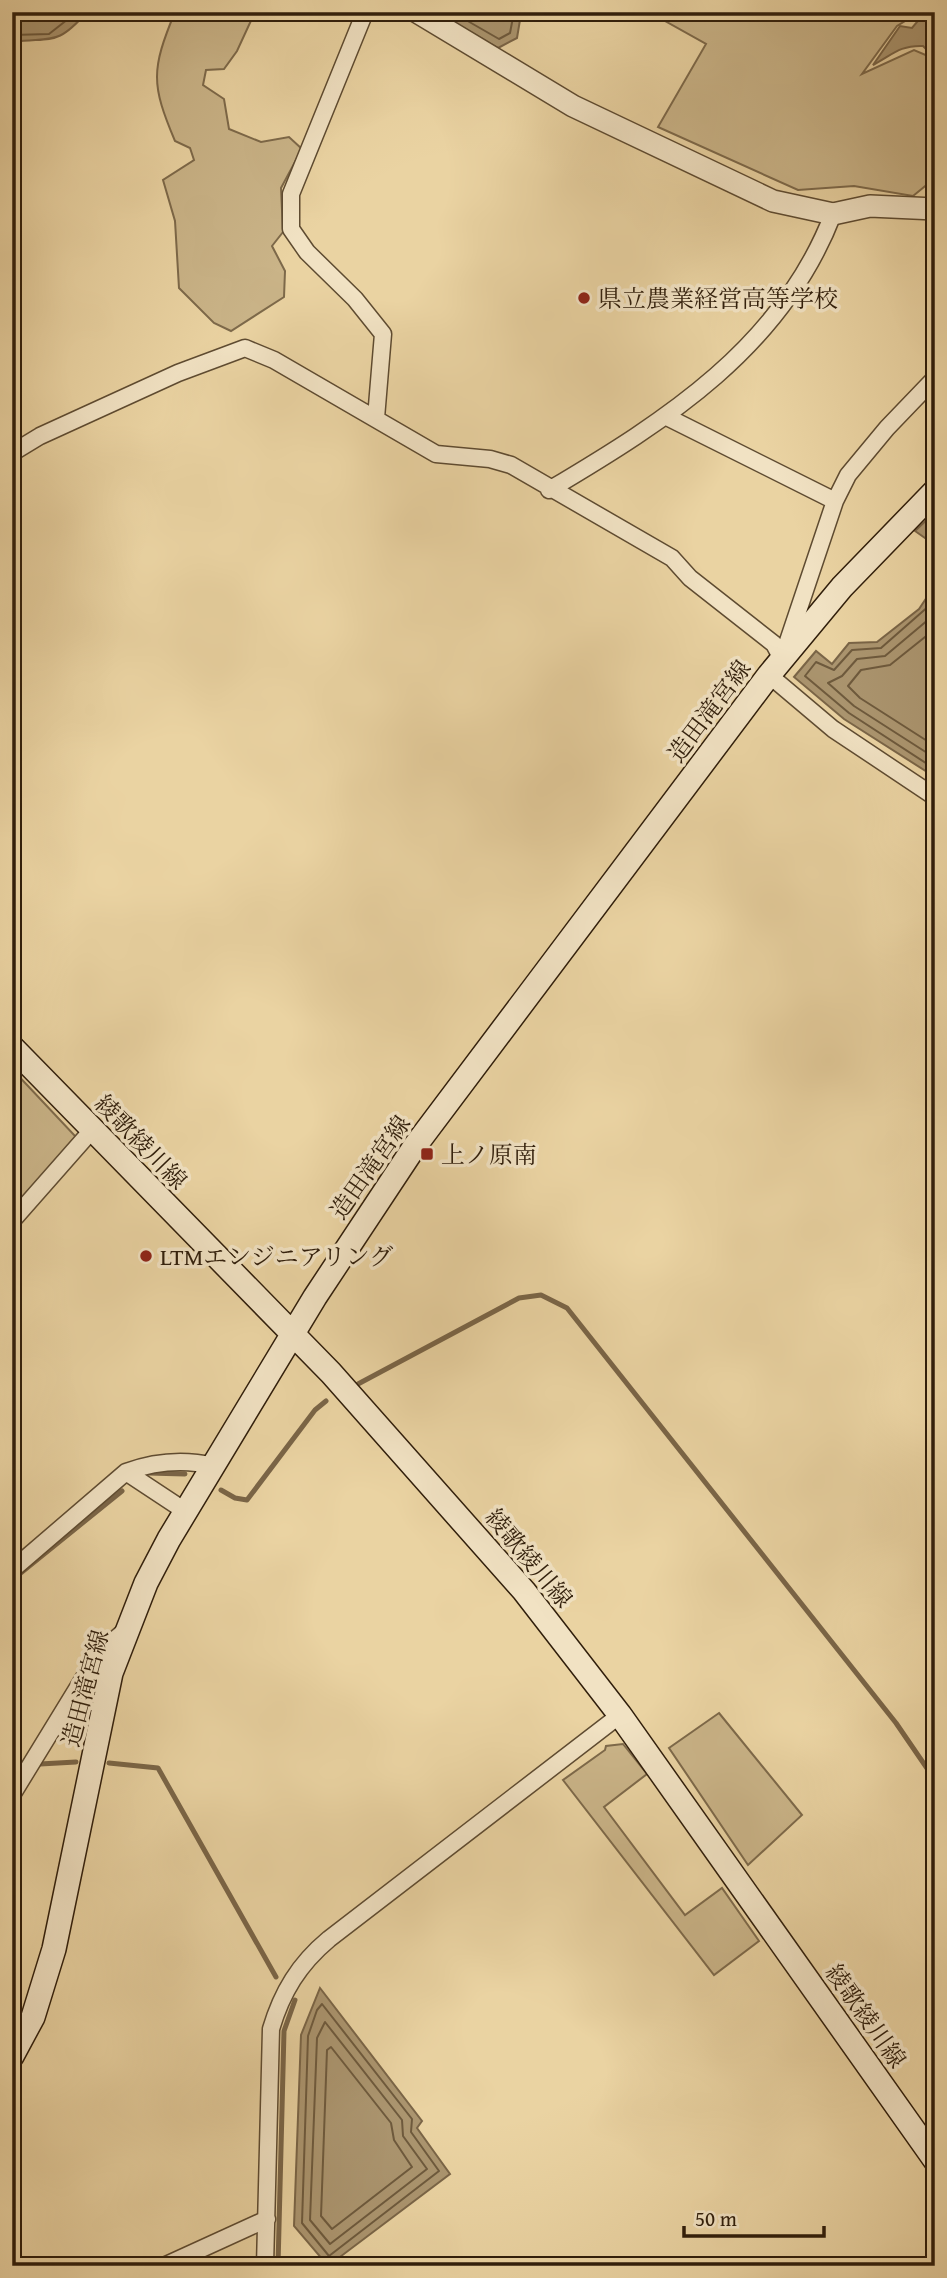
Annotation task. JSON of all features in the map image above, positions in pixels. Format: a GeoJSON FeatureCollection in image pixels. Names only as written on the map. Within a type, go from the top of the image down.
{"type":"FeatureCollection","features":[{"type":"Feature","properties":{"kind":"main road","name":"造田滝宮線"},"geometry":{"type":"LineString","coordinates":[[12,2056],[33,2017],[54,1950],[111,1673],[146,1583],[185,1511],[292,1335],[415,1146],[775,667],[842,587],[935,491]]}},
{"type":"Feature","properties":{"kind":"main road","name":"綾歌綾川線"},"geometry":{"type":"LineString","coordinates":[[12,1047],[340,1382],[478,1536],[620,1715],[935,2160]]}},
{"type":"Feature","properties":{"kind":"street"},"geometry":{"type":"LineString","coordinates":[[365,12],[291,194],[291,229],[307,252],[355,299],[383,334],[376,418]]}},
{"type":"Feature","properties":{"kind":"street"},"geometry":{"type":"LineString","coordinates":[[417,12],[573,106],[722,180],[773,201],[833,214],[870,206],[935,209]]}},
{"type":"Feature","properties":{"kind":"street"},"geometry":{"type":"LineString","coordinates":[[549,490],[667,417],[718,375],[765,329],[799,285],[833,214]]}},
{"type":"Feature","properties":{"kind":"street"},"geometry":{"type":"LineString","coordinates":[[12,453],[40,436],[178,373],[245,348],[274,360],[436,453],[490,459],[510,465],[549,490],[672,558],[690,578],[774,645],[775,667],[833,729],[935,797]]}},
{"type":"Feature","properties":{"kind":"street"},"geometry":{"type":"LineString","coordinates":[[775,667],[835,501],[848,475],[887,428],[935,378]]}},
{"type":"Feature","properties":{"kind":"street"},"geometry":{"type":"LineString","coordinates":[[667,417],[835,501]]}},
{"type":"Feature","properties":{"kind":"street"},"geometry":{"type":"LineString","coordinates":[[12,1221],[93,1129]]}},
{"type":"Feature","properties":{"kind":"street"},"geometry":{"type":"LineString","coordinates":[[12,1570],[126,1472],[148,1464],[197,1462],[213,1466]]}},
{"type":"Feature","properties":{"kind":"street"},"geometry":{"type":"LineString","coordinates":[[126,1472],[185,1511]]}},
{"type":"Feature","properties":{"kind":"street"},"geometry":{"type":"LineString","coordinates":[[12,1795],[99,1653],[127,1629]]}},
{"type":"Feature","properties":{"kind":"street"},"geometry":{"type":"LineString","coordinates":[[265,2266],[271,2029],[279,2001],[294,1976],[319,1947],[620,1715]]}},
{"type":"Feature","properties":{"kind":"street"},"geometry":{"type":"LineString","coordinates":[[164,2266],[267,2219]]}},
{"type":"Feature","properties":{"kind":"shaded area"},"geometry":{"type":"Polygon","coordinates":[[[175,12],[255,12],[237,51],[224,69],[206,70],[203,85],[224,99],[229,129],[261,142],[289,137],[302,149],[281,188],[283,232],[272,246],[285,271],[284,297],[231,331],[214,323],[179,288],[175,221],[163,180],[194,160],[190,148],[175,141],[162,105],[157,77],[158,63],[175,12]]]}},
{"type":"Feature","properties":{"kind":"shaded area"},"geometry":{"type":"Polygon","coordinates":[[[649,12],[920,12],[897,26],[862,74],[914,50],[935,59],[935,148],[928,156],[935,162],[935,178],[913,196],[854,186],[798,190],[658,127],[706,44],[649,12]]]}},
{"type":"Feature","properties":{"kind":"shaded area"},"geometry":{"type":"Polygon","coordinates":[[[12,1069],[76,1137],[12,1209],[12,1069]]]}},
{"type":"Feature","properties":{"kind":"shaded area"},"geometry":{"type":"Polygon","coordinates":[[[719,1713],[802,1815],[748,1865],[669,1748],[719,1713]]]}},
{"type":"Feature","properties":{"kind":"shaded area"},"geometry":{"type":"Polygon","coordinates":[[[623,1744],[647,1774],[604,1807],[685,1915],[722,1888],[759,1941],[714,1975],[563,1780],[605,1750],[606,1746],[623,1744]]]}},
{"type":"Feature","properties":{"kind":"water"},"geometry":{"type":"Polygon","coordinates":[[[12,12],[87,12],[77,23],[54,38],[14,42],[12,12]]]}},
{"type":"Feature","properties":{"kind":"water"},"geometry":{"type":"Polygon","coordinates":[[[437,12],[521,12],[517,38],[498,48],[437,12]]]}},
{"type":"Feature","properties":{"kind":"water"},"geometry":{"type":"Polygon","coordinates":[[[935,12],[935,51],[932,55],[923,46],[908,47],[873,65],[900,26],[912,28],[922,16],[935,12]]]}},
{"type":"Feature","properties":{"kind":"water"},"geometry":{"type":"Polygon","coordinates":[[[935,512],[935,545],[915,531],[935,512]]]}},
{"type":"Feature","properties":{"kind":"water"},"geometry":{"type":"Polygon","coordinates":[[[927,597],[935,598],[935,777],[844,719],[794,677],[816,651],[832,664],[849,643],[877,642],[919,609],[927,597]]]}},
{"type":"Feature","properties":{"kind":"water"},"geometry":{"type":"Polygon","coordinates":[[[320,1988],[422,2121],[417,2128],[450,2174],[328,2266],[294,2226],[301,2035],[320,1988]]]}},
{"type":"Feature","properties":{"kind":"waterway"},"geometry":{"type":"LineString","coordinates":[[358,1384],[519,1298],[541,1295],[567,1308],[896,1723],[935,1780]]}},
{"type":"Feature","properties":{"kind":"waterway"},"geometry":{"type":"LineString","coordinates":[[221,1490],[235,1498],[247,1500],[315,1410],[326,1401]]}},
{"type":"Feature","properties":{"kind":"waterway"},"geometry":{"type":"LineString","coordinates":[[148,1473],[185,1474]]}},
{"type":"Feature","properties":{"kind":"waterway"},"geometry":{"type":"LineString","coordinates":[[12,1580],[122,1491]]}},
{"type":"Feature","properties":{"kind":"waterway"},"geometry":{"type":"LineString","coordinates":[[40,1764],[76,1762]]}},
{"type":"Feature","properties":{"kind":"waterway"},"geometry":{"type":"LineString","coordinates":[[109,1763],[158,1768],[276,1977]]}},
{"type":"Feature","properties":{"kind":"waterway"},"geometry":{"type":"LineString","coordinates":[[278,2266],[284,2031],[295,2000]]}},
{"type":"Feature","properties":{"kind":"place","name":"県立農業経営高等学校"},"geometry":{"type":"Point","coordinates":[584,298]}},
{"type":"Feature","properties":{"kind":"place","name":"上ノ原南"},"geometry":{"type":"Point","coordinates":[427,1154]}},
{"type":"Feature","properties":{"kind":"place","name":"LTMエンジニアリング"},"geometry":{"type":"Point","coordinates":[146,1256]}}]}
